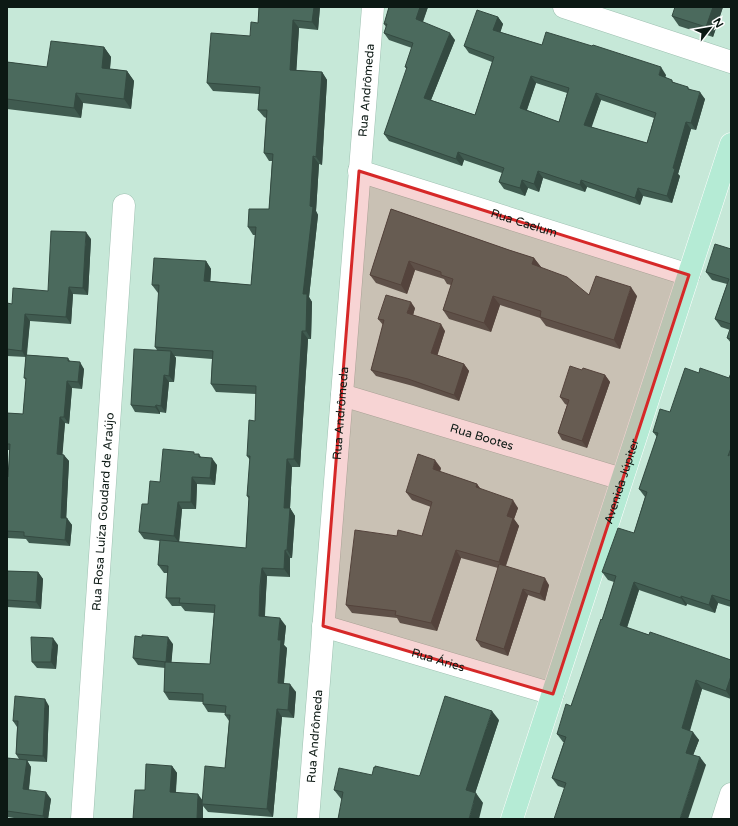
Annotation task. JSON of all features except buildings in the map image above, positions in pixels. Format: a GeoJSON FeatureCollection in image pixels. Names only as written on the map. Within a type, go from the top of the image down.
{"type":"FeatureCollection","features":[{"type":"Feature","properties":{"kind":"main road","name":"Avenida Júpiter"},"geometry":{"type":"LineString","coordinates":[[512,819],[731,144]]}},
{"type":"Feature","properties":{"kind":"street","name":"Rua Andrômeda"},"geometry":{"type":"LineString","coordinates":[[308,819],[373,7]]}},
{"type":"Feature","properties":{"kind":"street"},"geometry":{"type":"LineString","coordinates":[[564,7],[731,62]]}},
{"type":"Feature","properties":{"kind":"street","name":"Rua Caelum"},"geometry":{"type":"LineString","coordinates":[[359,171],[689,274]]}},
{"type":"Feature","properties":{"kind":"street","name":"Rua Rosa Luíza Goudard de Araújo"},"geometry":{"type":"LineString","coordinates":[[82,819],[124,205]]}},
{"type":"Feature","properties":{"kind":"street","name":"Rua Bootes"},"geometry":{"type":"LineString","coordinates":[[342,395],[622,480]]}},
{"type":"Feature","properties":{"kind":"street","name":"Rua Áries"},"geometry":{"type":"LineString","coordinates":[[323,626],[553,694]]}},
{"type":"Feature","properties":{"kind":"street"},"geometry":{"type":"LineString","coordinates":[[723,819],[731,794]]}},
{"type":"Feature","properties":{"kind":"highlighted area"},"geometry":{"type":"Polygon","coordinates":[[[359,171],[689,275],[553,694],[323,626],[359,171]]]}}]}
